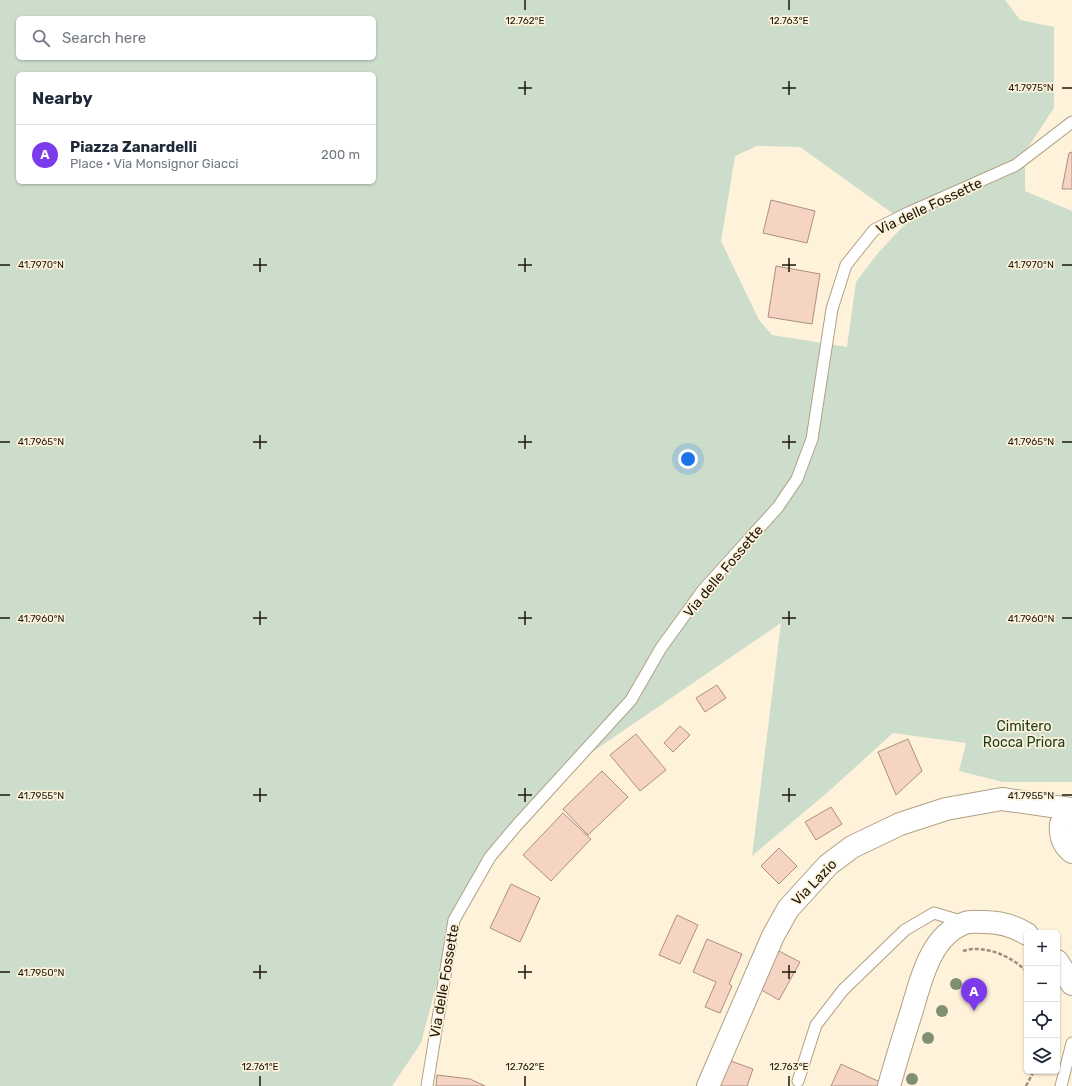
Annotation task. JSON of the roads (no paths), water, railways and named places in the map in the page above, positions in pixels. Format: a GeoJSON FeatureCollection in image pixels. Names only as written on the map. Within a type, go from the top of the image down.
{"type":"FeatureCollection","features":[{"type":"Feature","properties":{"kind":"street","name":"Via Lazio"},"geometry":{"type":"LineString","coordinates":[[708,1086],[773,936],[788,909],[828,864],[852,846],[900,824],[946,809],[1002,799],[1072,809]]}},
{"type":"Feature","properties":{"kind":"street"},"geometry":{"type":"LineString","coordinates":[[1072,813],[1061,824],[1060,830],[1064,844],[1072,852]]}},
{"type":"Feature","properties":{"kind":"street"},"geometry":{"type":"LineString","coordinates":[[889,1086],[923,974],[934,950],[944,937],[967,923],[995,922],[1013,927],[1024,932]]}},
{"type":"Feature","properties":{"kind":"street"},"geometry":{"type":"LineString","coordinates":[[1060,966],[1072,984]]}},
{"type":"Feature","properties":{"kind":"lane","name":"Via delle Fossette"},"geometry":{"type":"LineString","coordinates":[[427,1086],[454,920],[490,857],[517,825],[632,700],[661,648],[703,590],[778,507],[797,479],[812,439],[832,309],[846,265],[874,230],[908,213],[1016,165],[1072,122]]}},
{"type":"Feature","properties":{"kind":"lane"},"geometry":{"type":"LineString","coordinates":[[798,1081],[816,1026],[843,990],[905,930],[934,913],[967,923]]}},
{"type":"Feature","properties":{"kind":"lane"},"geometry":{"type":"LineString","coordinates":[[1061,1086],[1072,1043]]}},
{"type":"Feature","properties":{"kind":"place","name":"Piazza Zanardelli"},"geometry":{"type":"Point","coordinates":[974,1011]}},
{"type":"Feature","properties":{"kind":"park label","name":"Cimitero Rocca Priora"},"geometry":{"type":"Point","coordinates":[1024,734]}}]}
